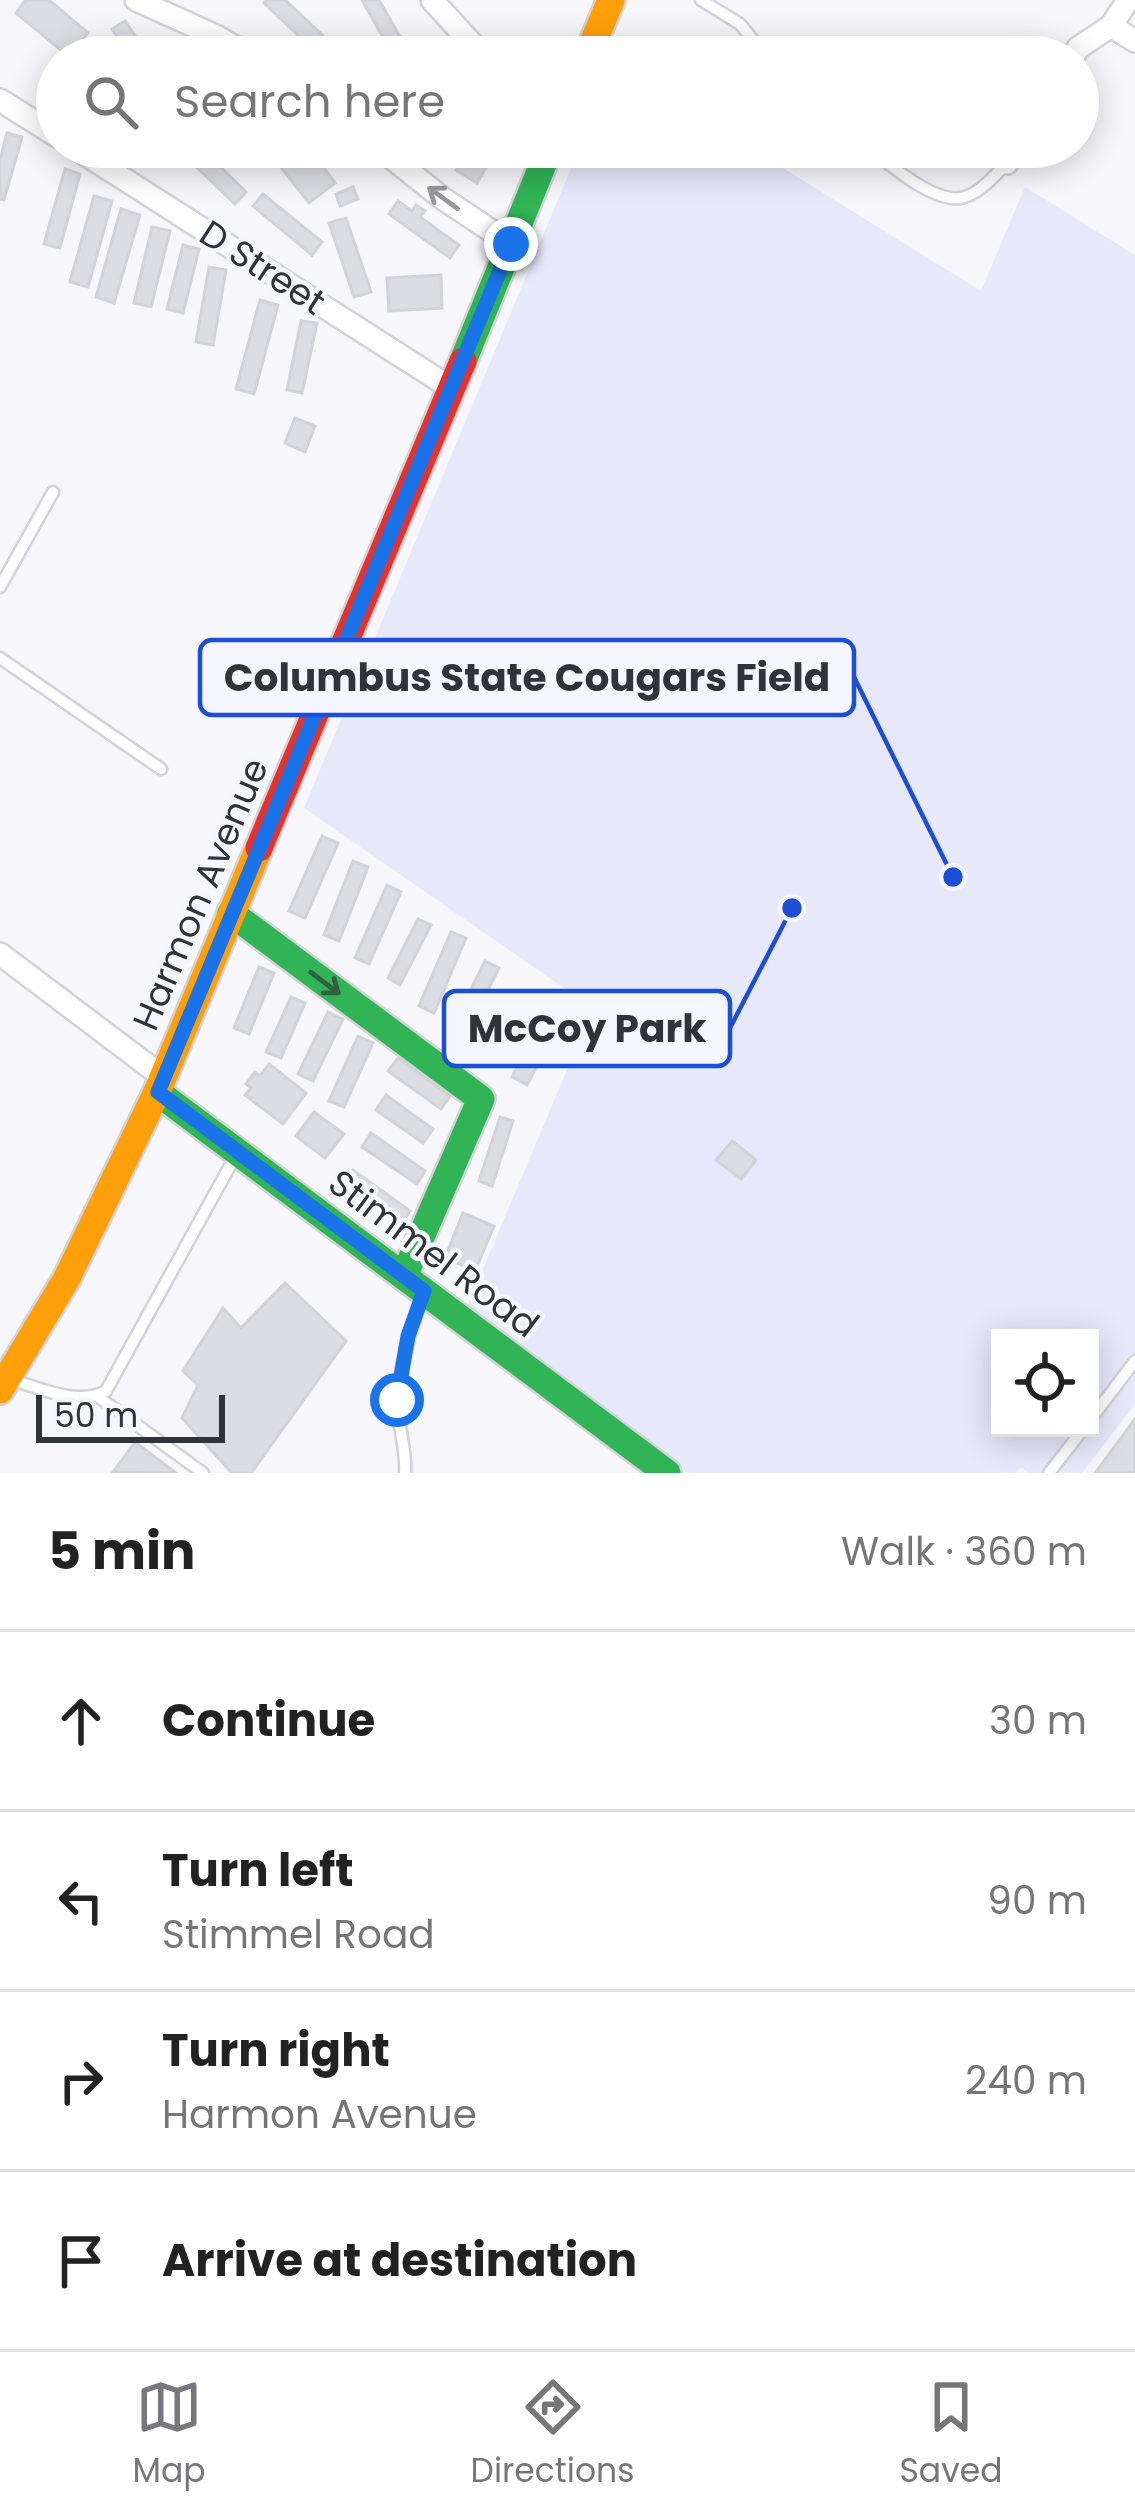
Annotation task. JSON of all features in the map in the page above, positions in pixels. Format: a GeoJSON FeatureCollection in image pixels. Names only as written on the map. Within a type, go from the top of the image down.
{"type":"FeatureCollection","features":[{"type":"Feature","properties":{"kind":"main road"},"geometry":{"type":"LineString","coordinates":[[596,36],[611,0]]}},
{"type":"Feature","properties":{"kind":"main road","name":"Harmon Avenue"},"geometry":{"type":"LineString","coordinates":[[4,1385],[67,1278],[160,1085],[542,168]]}},
{"type":"Feature","properties":{"kind":"main road"},"geometry":{"type":"LineString","coordinates":[[231,913],[481,1099],[414,1284]]}},
{"type":"Feature","properties":{"kind":"main road","name":"Stimmel Road"},"geometry":{"type":"LineString","coordinates":[[160,1085],[237,1152],[667,1473]]}},
{"type":"Feature","properties":{"kind":"street"},"geometry":{"type":"LineString","coordinates":[[136,0],[215,36]]}},
{"type":"Feature","properties":{"kind":"street"},"geometry":{"type":"LineString","coordinates":[[432,0],[465,36]]}},
{"type":"Feature","properties":{"kind":"street"},"geometry":{"type":"LineString","coordinates":[[1096,36],[1111,26],[1128,0]]}},
{"type":"Feature","properties":{"kind":"street"},"geometry":{"type":"LineString","coordinates":[[1111,26],[1135,41]]}},
{"type":"Feature","properties":{"kind":"street"},"geometry":{"type":"LineString","coordinates":[[0,100],[36,123]]}},
{"type":"Feature","properties":{"kind":"street","name":"D Street"},"geometry":{"type":"LineString","coordinates":[[107,168],[451,388]]}},
{"type":"Feature","properties":{"kind":"street"},"geometry":{"type":"LineString","coordinates":[[404,168],[511,244]]}},
{"type":"Feature","properties":{"kind":"street","name":"Stimmel Road"},"geometry":{"type":"LineString","coordinates":[[0,954],[160,1085]]}},
{"type":"Feature","properties":{"kind":"lane"},"geometry":{"type":"LineString","coordinates":[[701,0],[740,24],[750,36]]}},
{"type":"Feature","properties":{"kind":"lane"},"geometry":{"type":"LineString","coordinates":[[898,168],[939,196],[964,198],[1000,168]]}},
{"type":"Feature","properties":{"kind":"lane"},"geometry":{"type":"LineString","coordinates":[[0,587],[53,492]]}},
{"type":"Feature","properties":{"kind":"lane"},"geometry":{"type":"LineString","coordinates":[[0,658],[161,769]]}},
{"type":"Feature","properties":{"kind":"lane"},"geometry":{"type":"LineString","coordinates":[[4,1385],[79,1398],[106,1391],[237,1152]]}},
{"type":"Feature","properties":{"kind":"lane"},"geometry":{"type":"LineString","coordinates":[[405,1473],[397,1400],[414,1284]]}},
{"type":"Feature","properties":{"kind":"lane"},"geometry":{"type":"LineString","coordinates":[[1099,1408],[1135,1360]]}},
{"type":"Feature","properties":{"kind":"lane"},"geometry":{"type":"LineString","coordinates":[[97,1396],[203,1473]]}},
{"type":"Feature","properties":{"kind":"lane"},"geometry":{"type":"LineString","coordinates":[[1049,1473],[1077,1437]]}},
{"type":"Feature","properties":{"kind":"shaded area"},"geometry":{"type":"Polygon","coordinates":[[[571,168],[783,168],[981,291],[1025,187],[1135,255],[1135,1404],[1082,1473],[1029,1473],[1021,1467],[1016,1473],[688,1473],[467,1307],[593,1008],[304,808],[571,168]]]}},
{"type":"Feature","properties":{"kind":"building"},"geometry":{"type":"Polygon","coordinates":[[[26,0],[49,0],[88,33],[44,36],[16,13],[26,0]]]}},
{"type":"Feature","properties":{"kind":"building"},"geometry":{"type":"Polygon","coordinates":[[[285,0],[323,36],[299,36],[264,3],[285,0]]]}},
{"type":"Feature","properties":{"kind":"building"},"geometry":{"type":"Polygon","coordinates":[[[362,0],[379,0],[400,36],[382,36],[362,0]]]}},
{"type":"Feature","properties":{"kind":"building"},"geometry":{"type":"Polygon","coordinates":[[[125,21],[135,36],[117,36],[112,29],[125,21]]]}},
{"type":"Feature","properties":{"kind":"building"},"geometry":{"type":"Polygon","coordinates":[[[7,133],[22,137],[4,200],[0,199],[0,160],[7,133]]]}},
{"type":"Feature","properties":{"kind":"building"},"geometry":{"type":"Polygon","coordinates":[[[198,168],[221,168],[246,192],[235,204],[198,168]]]}},
{"type":"Feature","properties":{"kind":"building"},"geometry":{"type":"Polygon","coordinates":[[[282,168],[324,168],[335,183],[309,203],[282,168]]]}},
{"type":"Feature","properties":{"kind":"building"},"geometry":{"type":"Polygon","coordinates":[[[457,168],[486,168],[477,183],[457,168]]]}},
{"type":"Feature","properties":{"kind":"building"},"geometry":{"type":"Polygon","coordinates":[[[65,169],[80,174],[60,248],[44,244],[65,169]]]}},
{"type":"Feature","properties":{"kind":"building"},"geometry":{"type":"Polygon","coordinates":[[[353,187],[358,199],[340,206],[336,194],[353,187]]]}},
{"type":"Feature","properties":{"kind":"building"},"geometry":{"type":"Polygon","coordinates":[[[263,194],[322,242],[312,255],[253,206],[263,194]]]}},
{"type":"Feature","properties":{"kind":"building"},"geometry":{"type":"Polygon","coordinates":[[[94,196],[112,201],[88,287],[70,282],[94,196]]]}},
{"type":"Feature","properties":{"kind":"building"},"geometry":{"type":"Polygon","coordinates":[[[398,201],[412,211],[416,205],[425,211],[420,217],[459,245],[450,258],[389,214],[398,201]]]}},
{"type":"Feature","properties":{"kind":"building"},"geometry":{"type":"Polygon","coordinates":[[[121,209],[140,215],[114,303],[96,297],[121,209]]]}},
{"type":"Feature","properties":{"kind":"building"},"geometry":{"type":"Polygon","coordinates":[[[346,218],[371,292],[354,297],[329,223],[346,218]]]}},
{"type":"Feature","properties":{"kind":"building"},"geometry":{"type":"Polygon","coordinates":[[[152,227],[170,231],[151,307],[134,303],[152,227]]]}},
{"type":"Feature","properties":{"kind":"building"},"geometry":{"type":"Polygon","coordinates":[[[183,245],[199,249],[183,313],[167,309],[183,245]]]}},
{"type":"Feature","properties":{"kind":"building"},"geometry":{"type":"Polygon","coordinates":[[[209,267],[226,270],[213,345],[196,342],[209,267]]]}},
{"type":"Feature","properties":{"kind":"building"},"geometry":{"type":"Polygon","coordinates":[[[441,275],[442,308],[389,311],[387,278],[441,275]]]}},
{"type":"Feature","properties":{"kind":"building"},"geometry":{"type":"Polygon","coordinates":[[[260,300],[278,305],[254,394],[236,389],[260,300]]]}},
{"type":"Feature","properties":{"kind":"building"},"geometry":{"type":"Polygon","coordinates":[[[301,321],[317,323],[302,393],[287,390],[301,321]]]}},
{"type":"Feature","properties":{"kind":"building"},"geometry":{"type":"Polygon","coordinates":[[[295,418],[315,426],[305,452],[285,443],[295,418]]]}},
{"type":"Feature","properties":{"kind":"building"},"geometry":{"type":"Polygon","coordinates":[[[322,836],[338,843],[305,918],[289,911],[322,836]]]}},
{"type":"Feature","properties":{"kind":"building"},"geometry":{"type":"Polygon","coordinates":[[[353,861],[368,867],[339,941],[324,935],[353,861]]]}},
{"type":"Feature","properties":{"kind":"building"},"geometry":{"type":"Polygon","coordinates":[[[387,885],[401,892],[369,964],[355,958],[387,885]]]}},
{"type":"Feature","properties":{"kind":"building"},"geometry":{"type":"Polygon","coordinates":[[[418,919],[431,925],[400,985],[388,978],[418,919]]]}},
{"type":"Feature","properties":{"kind":"building"},"geometry":{"type":"Polygon","coordinates":[[[451,932],[466,938],[434,1013],[419,1006],[451,932]]]}},
{"type":"Feature","properties":{"kind":"building"},"geometry":{"type":"Polygon","coordinates":[[[485,961],[499,968],[464,1039],[450,1031],[485,961]]]}},
{"type":"Feature","properties":{"kind":"building"},"geometry":{"type":"Polygon","coordinates":[[[259,967],[274,973],[249,1034],[234,1028],[259,967]]]}},
{"type":"Feature","properties":{"kind":"building"},"geometry":{"type":"Polygon","coordinates":[[[291,997],[305,1003],[281,1058],[266,1052],[291,997]]]}},
{"type":"Feature","properties":{"kind":"building"},"geometry":{"type":"Polygon","coordinates":[[[549,1006],[564,1014],[527,1085],[512,1077],[549,1006]]]}},
{"type":"Feature","properties":{"kind":"building"},"geometry":{"type":"Polygon","coordinates":[[[328,1012],[343,1019],[313,1081],[298,1074],[328,1012]]]}},
{"type":"Feature","properties":{"kind":"building"},"geometry":{"type":"Polygon","coordinates":[[[358,1036],[373,1043],[344,1107],[329,1101],[358,1036]]]}},
{"type":"Feature","properties":{"kind":"building"},"geometry":{"type":"Polygon","coordinates":[[[398,1058],[450,1096],[441,1109],[388,1071],[398,1058]]]}},
{"type":"Feature","properties":{"kind":"building"},"geometry":{"type":"Polygon","coordinates":[[[269,1064],[306,1093],[283,1124],[245,1095],[255,1072],[260,1076],[269,1064]]]}},
{"type":"Feature","properties":{"kind":"building"},"geometry":{"type":"Polygon","coordinates":[[[386,1095],[433,1129],[423,1143],[376,1110],[386,1095]]]}},
{"type":"Feature","properties":{"kind":"building"},"geometry":{"type":"Polygon","coordinates":[[[314,1112],[344,1134],[325,1158],[296,1136],[314,1112]]]}},
{"type":"Feature","properties":{"kind":"building"},"geometry":{"type":"Polygon","coordinates":[[[500,1117],[513,1121],[492,1186],[479,1181],[500,1117]]]}},
{"type":"Feature","properties":{"kind":"building"},"geometry":{"type":"Polygon","coordinates":[[[371,1133],[425,1171],[417,1184],[362,1147],[371,1133]]]}},
{"type":"Feature","properties":{"kind":"building"},"geometry":{"type":"Polygon","coordinates":[[[732,1141],[756,1160],[741,1179],[716,1160],[732,1141]]]}},
{"type":"Feature","properties":{"kind":"building"},"geometry":{"type":"Polygon","coordinates":[[[353,1170],[410,1211],[401,1224],[343,1183],[353,1170]]]}},
{"type":"Feature","properties":{"kind":"building"},"geometry":{"type":"Polygon","coordinates":[[[463,1213],[494,1226],[475,1271],[445,1258],[463,1213]]]}},
{"type":"Feature","properties":{"kind":"building"},"geometry":{"type":"Polygon","coordinates":[[[285,1283],[346,1341],[251,1473],[232,1473],[182,1418],[198,1385],[183,1371],[223,1308],[241,1328],[285,1283]]]}},
{"type":"Feature","properties":{"kind":"building"},"geometry":{"type":"Polygon","coordinates":[[[1135,1419],[1135,1473],[1095,1473],[1135,1419]]]}},
{"type":"Feature","properties":{"kind":"building"},"geometry":{"type":"Polygon","coordinates":[[[135,1442],[176,1473],[113,1472],[135,1442]]]}},
{"type":"Feature","properties":{"kind":"traffic: fast"},"geometry":{"type":"LineString","coordinates":[[463,361],[541,168]]}},
{"type":"Feature","properties":{"kind":"traffic: fast"},"geometry":{"type":"LineString","coordinates":[[231,913],[481,1099],[404,1276]]}},
{"type":"Feature","properties":{"kind":"traffic: fast"},"geometry":{"type":"LineString","coordinates":[[157,1092],[667,1473]]}},
{"type":"Feature","properties":{"kind":"traffic: slow"},"geometry":{"type":"LineString","coordinates":[[596,36],[611,0]]}},
{"type":"Feature","properties":{"kind":"traffic: slow"},"geometry":{"type":"LineString","coordinates":[[0,1390],[67,1278],[157,1092],[259,848]]}},
{"type":"Feature","properties":{"kind":"traffic: jam"},"geometry":{"type":"LineString","coordinates":[[259,848],[463,361]]}},
{"type":"Feature","properties":{"kind":"place","name":"Columbus State Cougars Field"},"geometry":{"type":"Point","coordinates":[953,877]}},
{"type":"Feature","properties":{"kind":"place","name":"McCoy Park"},"geometry":{"type":"Point","coordinates":[792,908]}},
{"type":"Feature","properties":{"kind":"route"},"geometry":{"type":"LineString","coordinates":[[397,1400],[408,1336],[424,1291],[158,1092],[511,244]]}}]}
